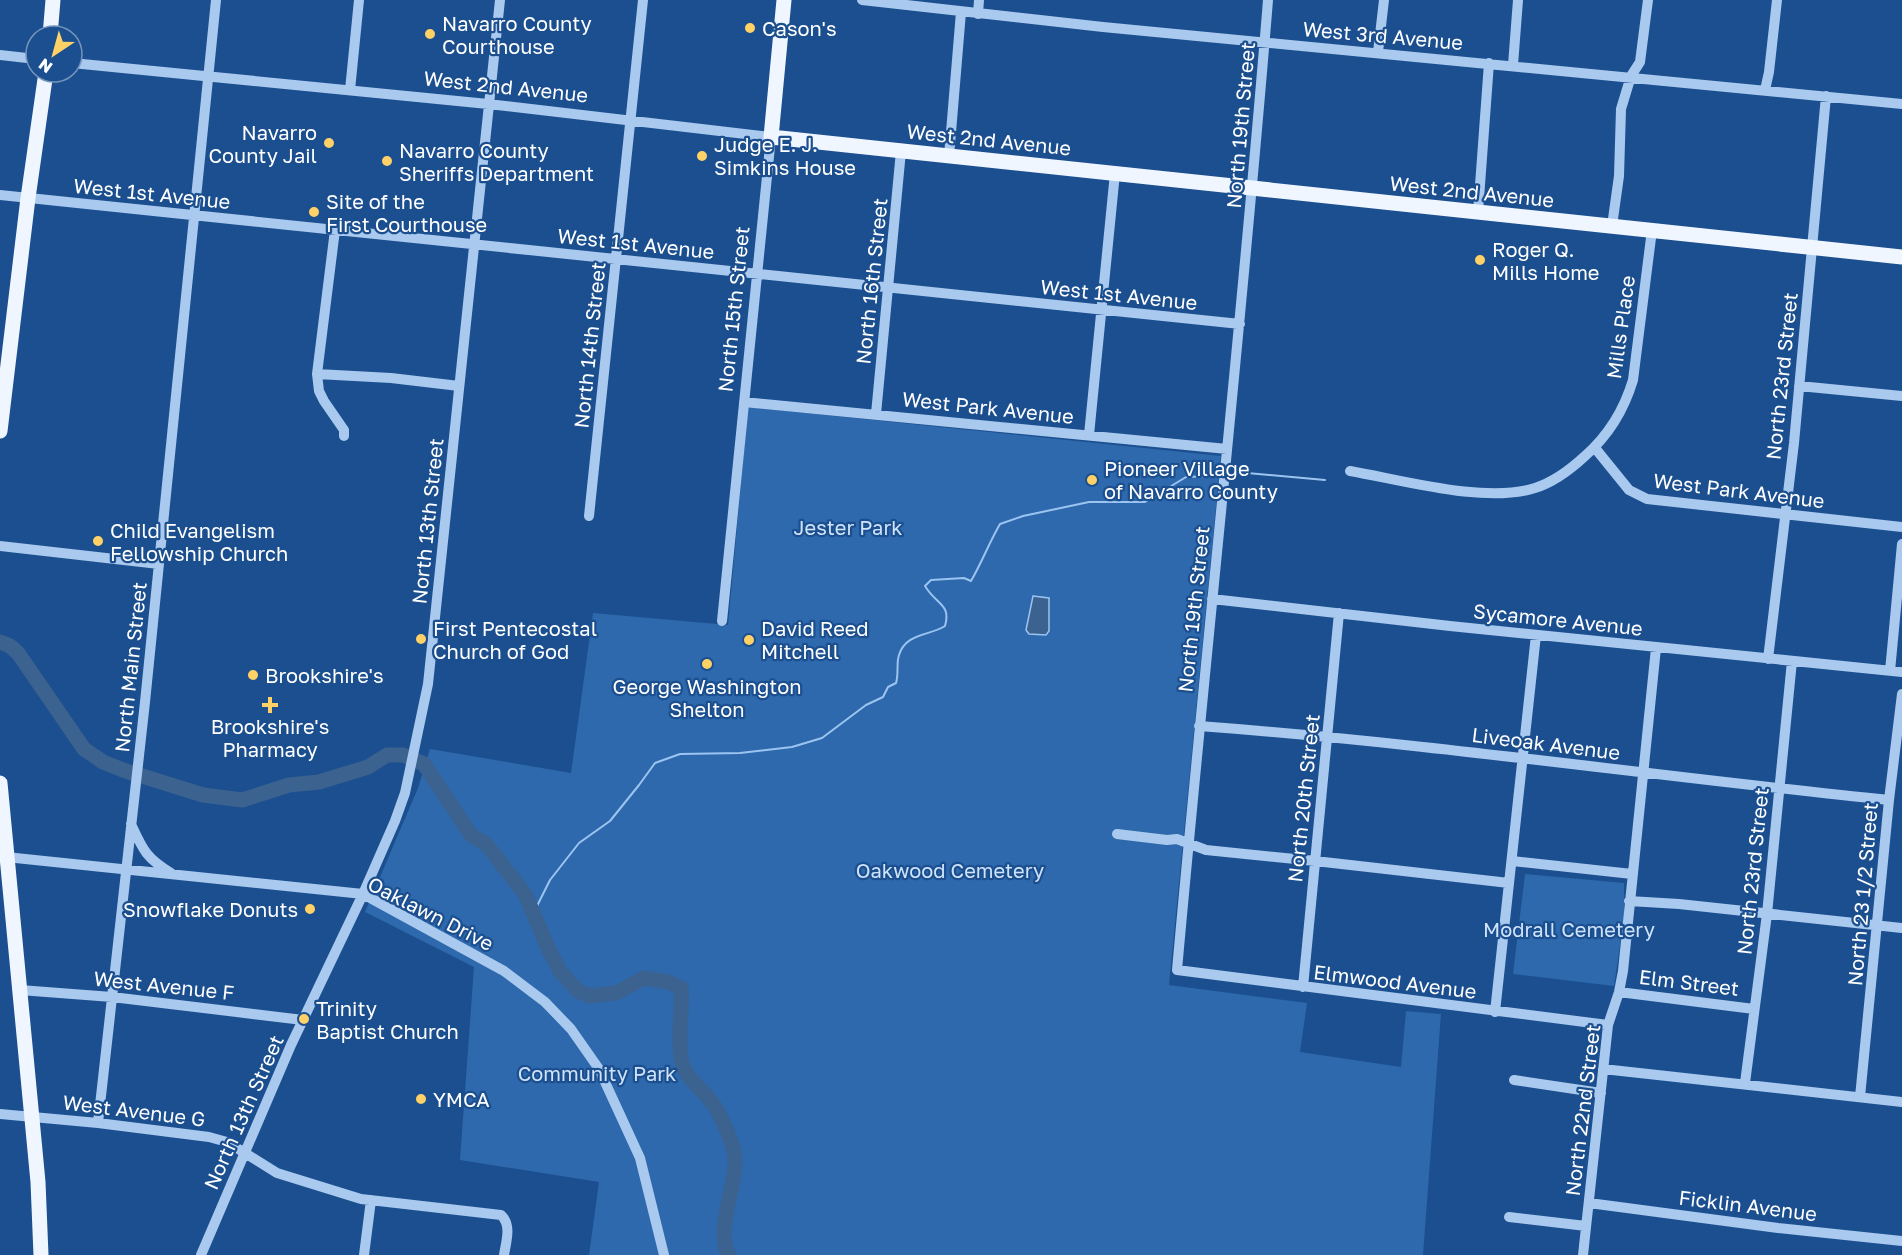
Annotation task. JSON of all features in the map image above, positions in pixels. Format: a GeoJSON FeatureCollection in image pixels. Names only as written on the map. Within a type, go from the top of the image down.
{"type":"FeatureCollection","features":[{"type":"Feature","properties":{"kind":"main road"},"geometry":{"type":"LineString","coordinates":[[51,24],[53,0]]}},
{"type":"Feature","properties":{"kind":"main road","name":"North 15th Street"},"geometry":{"type":"LineString","coordinates":[[771,136],[784,0]]}},
{"type":"Feature","properties":{"kind":"main road"},"geometry":{"type":"LineString","coordinates":[[0,430],[44,84]]}},
{"type":"Feature","properties":{"kind":"main road","name":"West 2nd Avenue"},"geometry":{"type":"LineString","coordinates":[[771,136],[1902,257]]}},
{"type":"Feature","properties":{"kind":"main road"},"geometry":{"type":"LineString","coordinates":[[0,783],[38,1182],[41,1255]]}},
{"type":"Feature","properties":{"kind":"street","name":"North Main Street"},"geometry":{"type":"LineString","coordinates":[[98,1123],[159,564],[216,0]]}},
{"type":"Feature","properties":{"kind":"street"},"geometry":{"type":"LineString","coordinates":[[350,90],[359,0]]}},
{"type":"Feature","properties":{"kind":"street","name":"North 13th Street"},"geometry":{"type":"LineString","coordinates":[[201,1255],[303,1020],[363,894],[405,793],[429,684],[500,0]]}},
{"type":"Feature","properties":{"kind":"street","name":"North 14th Street"},"geometry":{"type":"LineString","coordinates":[[589,516],[643,0]]}},
{"type":"Feature","properties":{"kind":"street","name":"West 3rd Avenue"},"geometry":{"type":"LineString","coordinates":[[862,0],[978,14],[1902,104]]}},
{"type":"Feature","properties":{"kind":"street"},"geometry":{"type":"LineString","coordinates":[[978,14],[979,0]]}},
{"type":"Feature","properties":{"kind":"street","name":"North 19th Street"},"geometry":{"type":"LineString","coordinates":[[1177,970],[1199,726],[1254,188],[1268,0]]}},
{"type":"Feature","properties":{"kind":"street"},"geometry":{"type":"LineString","coordinates":[[1378,52],[1384,0]]}},
{"type":"Feature","properties":{"kind":"street"},"geometry":{"type":"LineString","coordinates":[[1513,65],[1518,0]]}},
{"type":"Feature","properties":{"kind":"street"},"geometry":{"type":"LineString","coordinates":[[1612,226],[1619,176],[1621,109],[1631,76],[1640,62],[1648,0]]}},
{"type":"Feature","properties":{"kind":"street"},"geometry":{"type":"LineString","coordinates":[[1765,90],[1777,0]]}},
{"type":"Feature","properties":{"kind":"street"},"geometry":{"type":"LineString","coordinates":[[949,156],[961,12]]}},
{"type":"Feature","properties":{"kind":"street"},"geometry":{"type":"LineString","coordinates":[[0,55],[24,58]]}},
{"type":"Feature","properties":{"kind":"street"},"geometry":{"type":"LineString","coordinates":[[1478,212],[1489,63]]}},
{"type":"Feature","properties":{"kind":"street","name":"West 2nd Avenue"},"geometry":{"type":"LineString","coordinates":[[84,64],[488,104],[771,136]]}},
{"type":"Feature","properties":{"kind":"street","name":"North 23rd Street"},"geometry":{"type":"LineString","coordinates":[[1768,659],[1799,386],[1826,96]]}},
{"type":"Feature","properties":{"kind":"street","name":"North 15th Street"},"geometry":{"type":"LineString","coordinates":[[722,621],[771,136]]}},
{"type":"Feature","properties":{"kind":"street","name":"North 16th Street"},"geometry":{"type":"LineString","coordinates":[[876,414],[901,151]]}},
{"type":"Feature","properties":{"kind":"street"},"geometry":{"type":"LineString","coordinates":[[1089,435],[1115,173]]}},
{"type":"Feature","properties":{"kind":"street","name":"West 1st Avenue"},"geometry":{"type":"LineString","coordinates":[[0,195],[1240,324]]}},
{"type":"Feature","properties":{"kind":"street"},"geometry":{"type":"LineString","coordinates":[[335,230],[317,374],[319,391],[344,430],[344,436]]}},
{"type":"Feature","properties":{"kind":"street","name":"Mills Place"},"geometry":{"type":"LineString","coordinates":[[1350,471],[1463,491],[1496,493],[1518,491],[1538,487],[1561,475],[1595,448],[1618,417],[1626,402],[1632,380],[1652,230]]}},
{"type":"Feature","properties":{"kind":"street"},"geometry":{"type":"LineString","coordinates":[[317,374],[391,378],[459,386]]}},
{"type":"Feature","properties":{"kind":"street"},"geometry":{"type":"LineString","coordinates":[[1799,386],[1902,396]]}},
{"type":"Feature","properties":{"kind":"street","name":"West Park Avenue"},"geometry":{"type":"LineString","coordinates":[[744,402],[1227,449]]}},
{"type":"Feature","properties":{"kind":"street","name":"West Park Avenue"},"geometry":{"type":"LineString","coordinates":[[1595,448],[1629,490],[1647,499],[1902,527]]}},
{"type":"Feature","properties":{"kind":"street"},"geometry":{"type":"LineString","coordinates":[[1890,671],[1902,544]]}},
{"type":"Feature","properties":{"kind":"street"},"geometry":{"type":"LineString","coordinates":[[0,546],[159,564]]}},
{"type":"Feature","properties":{"kind":"street","name":"Sycamore Avenue"},"geometry":{"type":"LineString","coordinates":[[1212,599],[1656,648],[1902,672]]}},
{"type":"Feature","properties":{"kind":"street","name":"North 20th Street"},"geometry":{"type":"LineString","coordinates":[[1303,987],[1339,613]]}},
{"type":"Feature","properties":{"kind":"street"},"geometry":{"type":"LineString","coordinates":[[1495,1012],[1536,635]]}},
{"type":"Feature","properties":{"kind":"street","name":"North 22nd Street"},"geometry":{"type":"LineString","coordinates":[[1583,1255],[1608,1025],[1618,992],[1628,925],[1656,648]]}},
{"type":"Feature","properties":{"kind":"street","name":"North 23rd Street"},"geometry":{"type":"LineString","coordinates":[[1745,1083],[1767,914],[1792,661]]}},
{"type":"Feature","properties":{"kind":"street","name":"North 23 1/2 Street"},"geometry":{"type":"LineString","coordinates":[[1860,1097],[1889,800],[1902,694]]}},
{"type":"Feature","properties":{"kind":"street","name":"Liveoak Avenue"},"geometry":{"type":"LineString","coordinates":[[1199,726],[1523,758],[1889,800]]}},
{"type":"Feature","properties":{"kind":"street"},"geometry":{"type":"LineString","coordinates":[[131,824],[143,852],[157,865],[174,875]]}},
{"type":"Feature","properties":{"kind":"street"},"geometry":{"type":"LineString","coordinates":[[1117,834],[1167,840],[1177,839],[1206,850],[1509,883]]}},
{"type":"Feature","properties":{"kind":"street","name":"Oaklawn Drive"},"geometry":{"type":"LineString","coordinates":[[6,857],[363,894],[518,981],[545,1002],[571,1029],[599,1069],[640,1158],[664,1255]]}},
{"type":"Feature","properties":{"kind":"street"},"geometry":{"type":"LineString","coordinates":[[1512,861],[1632,874]]}},
{"type":"Feature","properties":{"kind":"street"},"geometry":{"type":"LineString","coordinates":[[1629,901],[1902,928]]}},
{"type":"Feature","properties":{"kind":"street","name":"Elmwood Avenue"},"geometry":{"type":"LineString","coordinates":[[1177,970],[1608,1025]]}},
{"type":"Feature","properties":{"kind":"street","name":"West Avenue F"},"geometry":{"type":"LineString","coordinates":[[20,990],[112,997],[303,1020]]}},
{"type":"Feature","properties":{"kind":"street","name":"Elm Street"},"geometry":{"type":"LineString","coordinates":[[1618,992],[1754,1009]]}},
{"type":"Feature","properties":{"kind":"street"},"geometry":{"type":"LineString","coordinates":[[1603,1069],[1902,1102]]}},
{"type":"Feature","properties":{"kind":"street"},"geometry":{"type":"LineString","coordinates":[[1514,1080],[1601,1093]]}},
{"type":"Feature","properties":{"kind":"street","name":"West Avenue G"},"geometry":{"type":"LineString","coordinates":[[0,1114],[209,1137],[228,1142],[277,1173],[340,1194],[371,1200],[493,1213],[504,1217],[507,1231],[504,1255]]}},
{"type":"Feature","properties":{"kind":"street"},"geometry":{"type":"LineString","coordinates":[[364,1255],[371,1200]]}},
{"type":"Feature","properties":{"kind":"street","name":"Ficklin Avenue"},"geometry":{"type":"LineString","coordinates":[[1589,1203],[1778,1228],[1902,1241]]}},
{"type":"Feature","properties":{"kind":"street"},"geometry":{"type":"LineString","coordinates":[[1509,1217],[1586,1226]]}},
{"type":"Feature","properties":{"kind":"green space"},"geometry":{"type":"Polygon","coordinates":[[[748,407],[1221,456],[1169,985],[1307,1003],[1300,1052],[1401,1067],[1406,1011],[1441,1014],[1423,1255],[589,1255],[599,1182],[460,1160],[474,967],[365,912],[418,788],[430,749],[571,773],[593,613],[728,625],[748,407]]]}},
{"type":"Feature","properties":{"kind":"green space","name":"Modrall Cemetery"},"geometry":{"type":"Polygon","coordinates":[[[1525,874],[1624,883],[1624,919],[1614,986],[1513,974],[1525,874]]]}},
{"type":"Feature","properties":{"kind":"shaded area"},"geometry":{"type":"Polygon","coordinates":[[[1033,596],[1049,598],[1049,631],[1046,635],[1029,634],[1026,630],[1033,596]]]}},
{"type":"Feature","properties":{"kind":"waterway"},"geometry":{"type":"LineString","coordinates":[[1236,472],[1325,480]]}},
{"type":"Feature","properties":{"kind":"waterway"},"geometry":{"type":"LineString","coordinates":[[533,914],[550,880],[579,843],[610,821],[655,763],[680,754],[740,753],[792,747],[822,738],[866,705],[883,697],[888,687],[896,683],[902,648],[912,639],[945,626],[945,609],[925,586],[931,580],[964,578],[971,581],[1000,524],[1023,516],[1089,502],[1145,502],[1186,477],[1212,476]]}},
{"type":"Feature","properties":{"kind":"waterway"},"geometry":{"type":"LineString","coordinates":[[0,642],[10,646],[18,653],[84,749],[103,762],[123,770],[203,795],[242,800],[289,785],[319,782],[368,767],[387,755],[403,755],[424,764],[471,835],[486,844],[525,894],[560,971],[578,991],[590,996],[616,993],[644,978],[668,982],[681,988],[680,1048],[683,1066],[719,1113],[734,1153],[734,1171],[724,1234],[729,1255]]}},
{"type":"Feature","properties":{"kind":"place","name":"Cason's"},"geometry":{"type":"Point","coordinates":[750,28]}},
{"type":"Feature","properties":{"kind":"place","name":"Navarro County Courthouse"},"geometry":{"type":"Point","coordinates":[430,34]}},
{"type":"Feature","properties":{"kind":"place","name":"Navarro County Jail"},"geometry":{"type":"Point","coordinates":[329,143]}},
{"type":"Feature","properties":{"kind":"place","name":"Judge E. J. Simkins House"},"geometry":{"type":"Point","coordinates":[702,156]}},
{"type":"Feature","properties":{"kind":"place","name":"Navarro County Sheriffs Department"},"geometry":{"type":"Point","coordinates":[387,161]}},
{"type":"Feature","properties":{"kind":"place","name":"Site of the First Courthouse"},"geometry":{"type":"Point","coordinates":[314,212]}},
{"type":"Feature","properties":{"kind":"place","name":"Roger Q. Mills Home"},"geometry":{"type":"Point","coordinates":[1480,260]}},
{"type":"Feature","properties":{"kind":"place","name":"Pioneer Village of Navarro County"},"geometry":{"type":"Point","coordinates":[1092,480]}},
{"type":"Feature","properties":{"kind":"place","name":"Child Evangelism Fellowship Church"},"geometry":{"type":"Point","coordinates":[98,541]}},
{"type":"Feature","properties":{"kind":"place","name":"First Pentecostal Church of God"},"geometry":{"type":"Point","coordinates":[421,639]}},
{"type":"Feature","properties":{"kind":"place","name":"David Reed Mitchell"},"geometry":{"type":"Point","coordinates":[749,640]}},
{"type":"Feature","properties":{"kind":"place","name":"George Washington Shelton"},"geometry":{"type":"Point","coordinates":[707,664]}},
{"type":"Feature","properties":{"kind":"place","name":"Brookshire's"},"geometry":{"type":"Point","coordinates":[253,675]}},
{"type":"Feature","properties":{"kind":"place","name":"Brookshire's Pharmacy"},"geometry":{"type":"Point","coordinates":[270,705]}},
{"type":"Feature","properties":{"kind":"place","name":"Snowflake Donuts"},"geometry":{"type":"Point","coordinates":[310,909]}},
{"type":"Feature","properties":{"kind":"place","name":"Trinity Baptist Church"},"geometry":{"type":"Point","coordinates":[304,1019]}},
{"type":"Feature","properties":{"kind":"place","name":"YMCA"},"geometry":{"type":"Point","coordinates":[421,1099]}},
{"type":"Feature","properties":{"kind":"park label","name":"Jester Park"},"geometry":{"type":"Point","coordinates":[848,527]}},
{"type":"Feature","properties":{"kind":"park label","name":"Oakwood Cemetery"},"geometry":{"type":"Point","coordinates":[950,870]}},
{"type":"Feature","properties":{"kind":"park label","name":"Community Park"},"geometry":{"type":"Point","coordinates":[597,1073]}}]}
